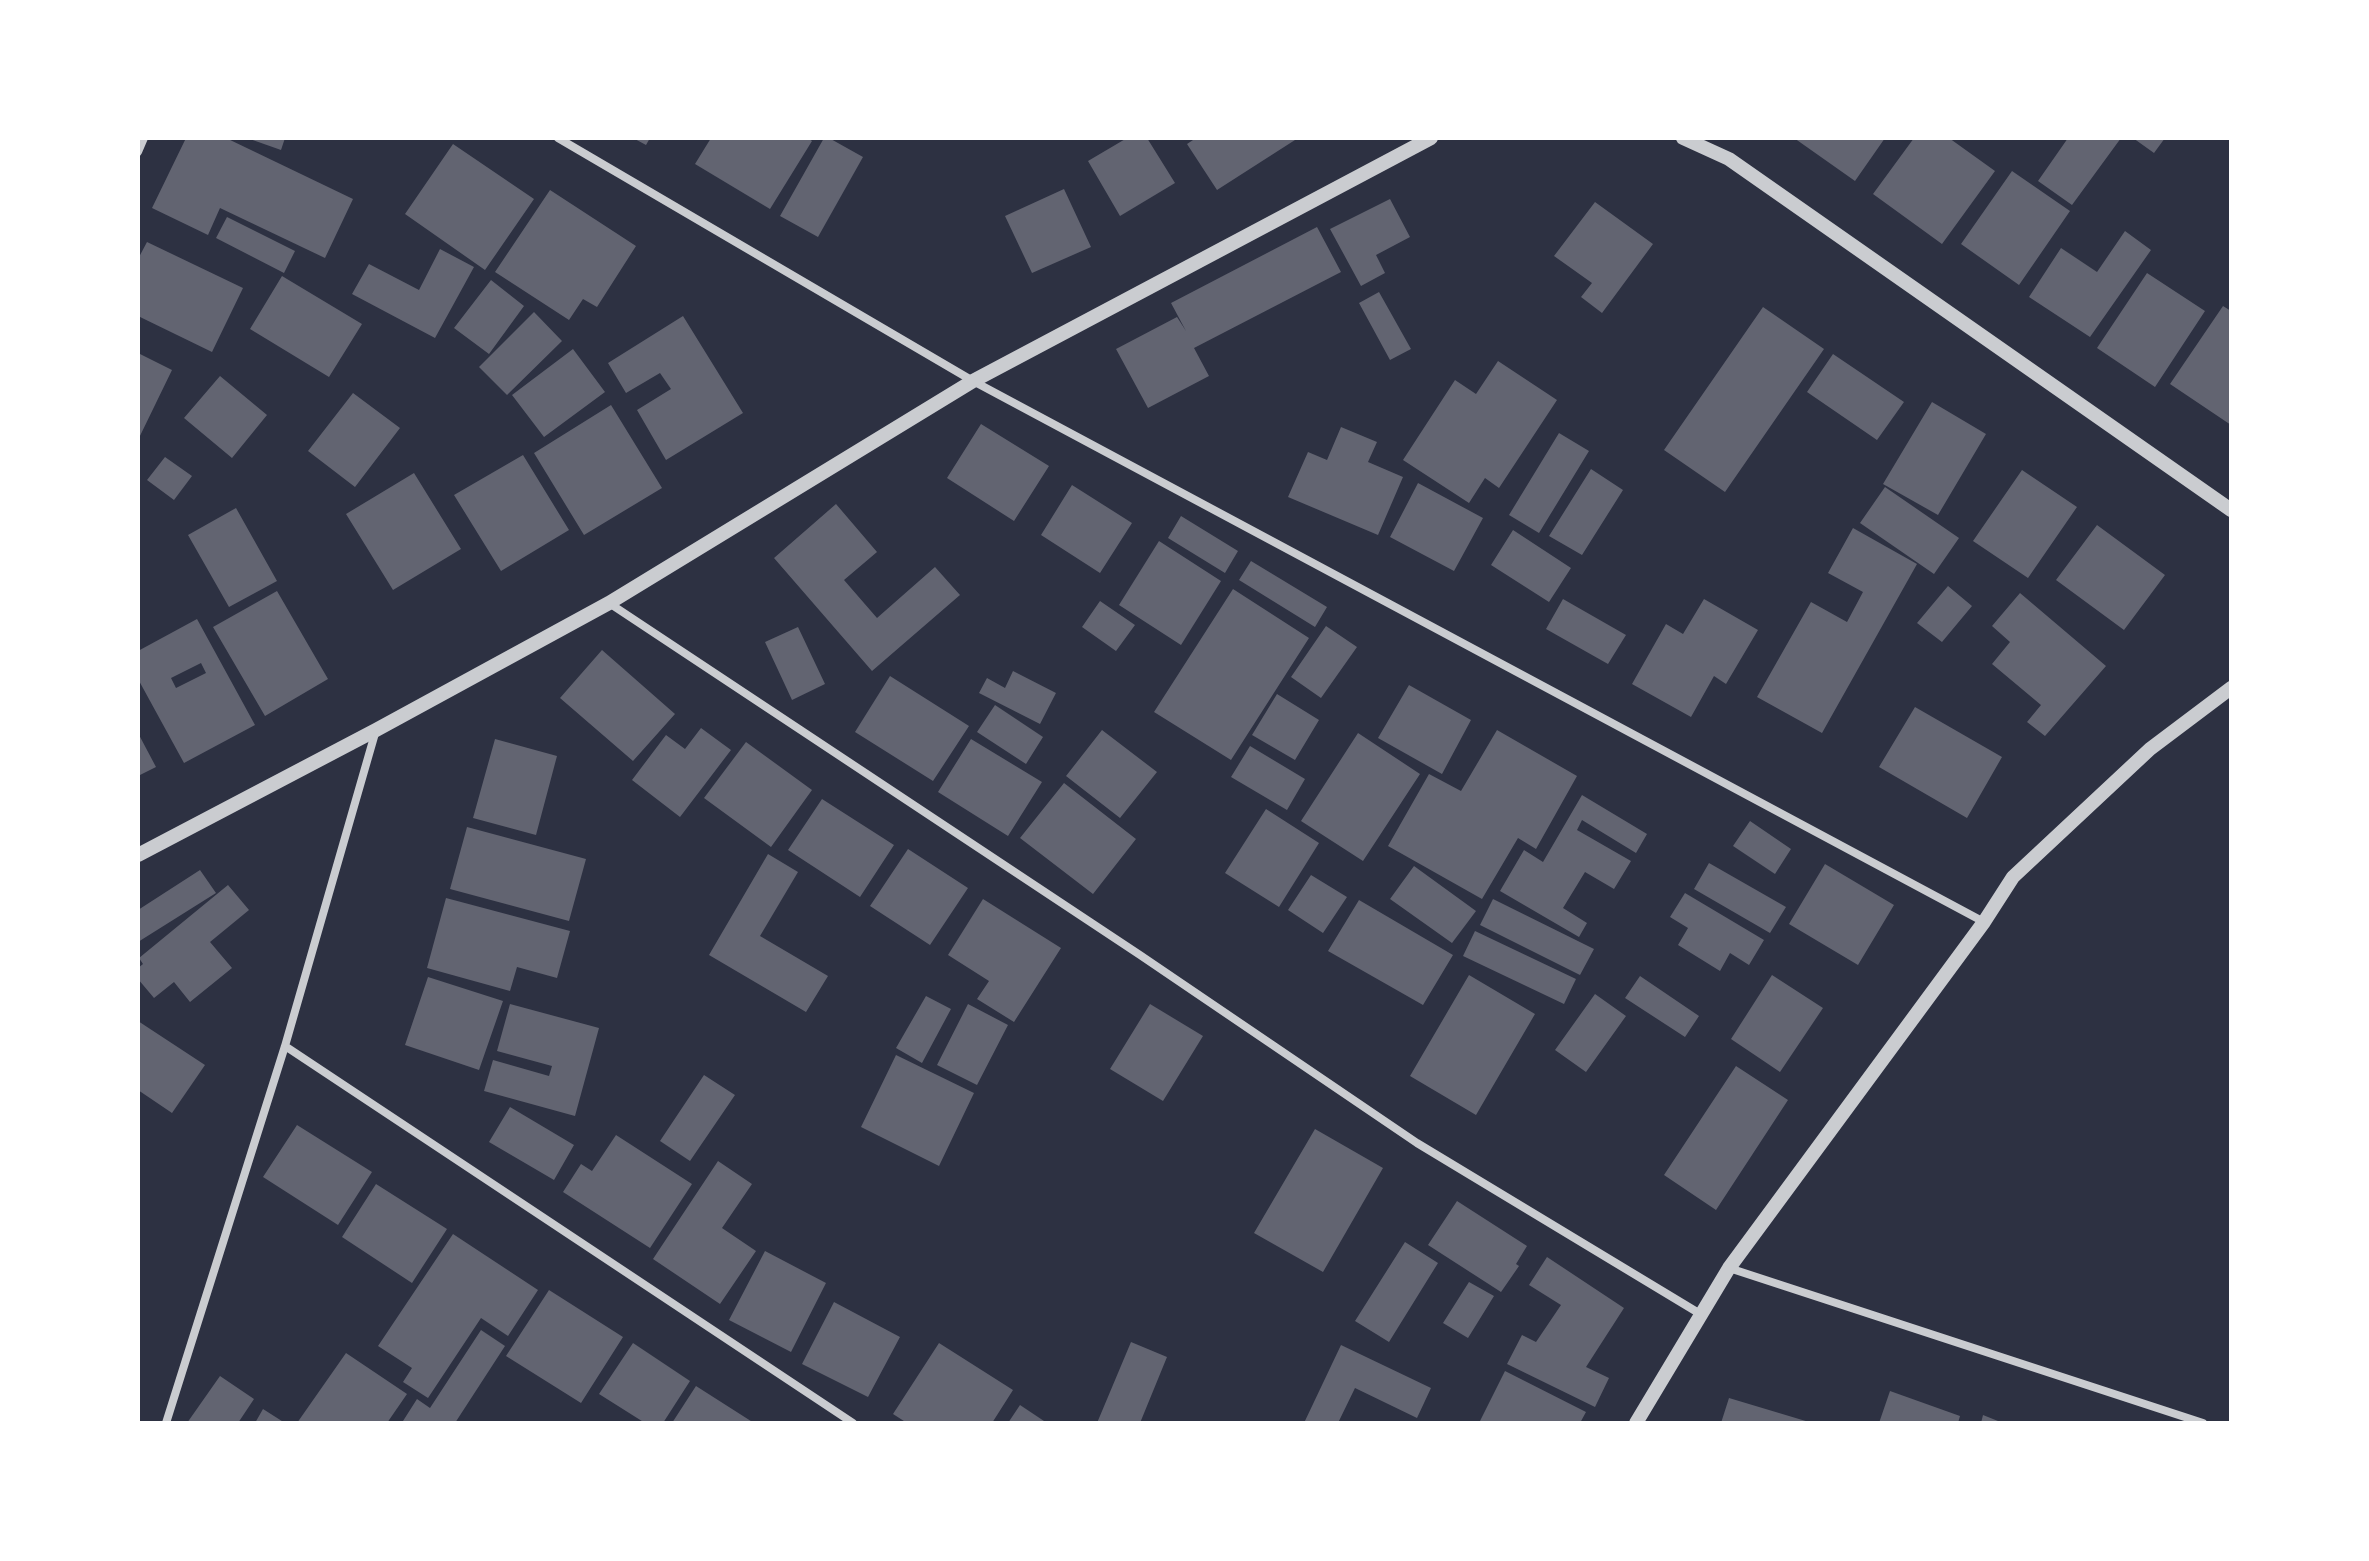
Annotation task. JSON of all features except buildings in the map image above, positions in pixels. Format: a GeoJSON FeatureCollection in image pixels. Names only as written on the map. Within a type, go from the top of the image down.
{"type":"FeatureCollection","features":[{"type":"Feature","properties":{"kind":"street"},"geometry":{"type":"LineString","coordinates":[[138,152],[144,138]]}},
{"type":"Feature","properties":{"kind":"street"},"geometry":{"type":"LineString","coordinates":[[558,138],[973,381],[1984,922]]}},
{"type":"Feature","properties":{"kind":"street"},"geometry":{"type":"LineString","coordinates":[[138,855],[609,603],[973,381],[1431,138]]}},
{"type":"Feature","properties":{"kind":"street"},"geometry":{"type":"LineString","coordinates":[[1683,138],[1729,159],[2231,510]]}},
{"type":"Feature","properties":{"kind":"street"},"geometry":{"type":"LineString","coordinates":[[609,603],[1417,1143],[1703,1315]]}},
{"type":"Feature","properties":{"kind":"street"},"geometry":{"type":"LineString","coordinates":[[1636,1423],[1729,1268],[1984,922],[2013,877],[2150,749],[2231,688]]}},
{"type":"Feature","properties":{"kind":"street"},"geometry":{"type":"LineString","coordinates":[[166,1423],[285,1046],[376,730]]}},
{"type":"Feature","properties":{"kind":"street"},"geometry":{"type":"LineString","coordinates":[[285,1046],[853,1423]]}},
{"type":"Feature","properties":{"kind":"street"},"geometry":{"type":"LineString","coordinates":[[1729,1268],[2203,1423]]}}]}
